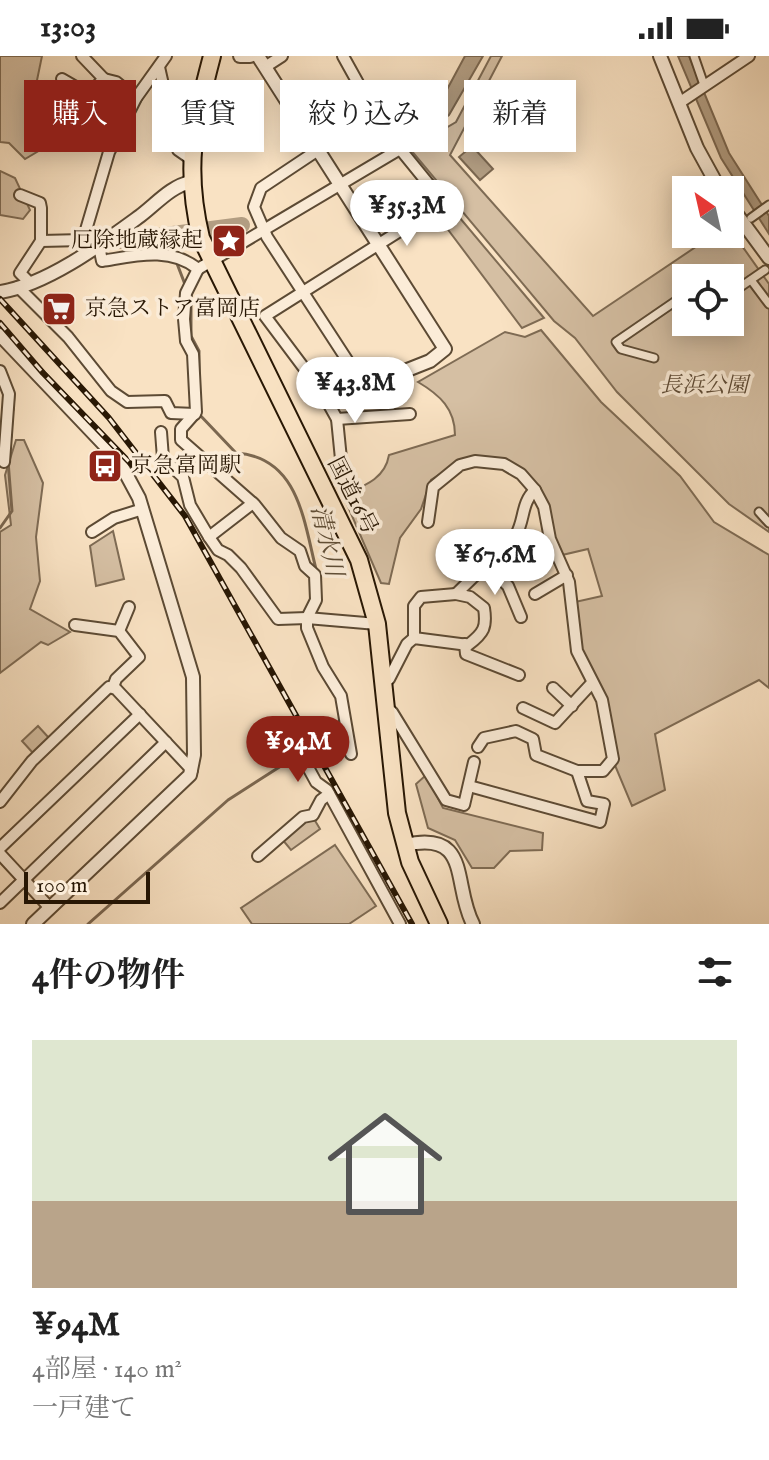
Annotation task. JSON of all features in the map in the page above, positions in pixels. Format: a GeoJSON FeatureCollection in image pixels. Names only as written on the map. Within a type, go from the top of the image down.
{"type":"FeatureCollection","features":[{"type":"Feature","properties":{"kind":"highway","name":"国道16号"},"geometry":{"type":"LineString","coordinates":[[212,56],[195,116],[191,159],[191,182],[205,266],[345,529],[362,571],[377,624],[391,787],[405,845],[439,924]]}},
{"type":"Feature","properties":{"kind":"street"},"geometry":{"type":"LineString","coordinates":[[82,56],[108,80]]}},
{"type":"Feature","properties":{"kind":"street"},"geometry":{"type":"LineString","coordinates":[[136,98],[166,56]]}},
{"type":"Feature","properties":{"kind":"street"},"geometry":{"type":"LineString","coordinates":[[240,56],[250,56]]}},
{"type":"Feature","properties":{"kind":"street"},"geometry":{"type":"LineString","coordinates":[[280,91],[261,61],[282,56]]}},
{"type":"Feature","properties":{"kind":"street"},"geometry":{"type":"LineString","coordinates":[[343,56],[356,80]]}},
{"type":"Feature","properties":{"kind":"street"},"geometry":{"type":"LineString","coordinates":[[660,56],[697,148],[712,176]]}},
{"type":"Feature","properties":{"kind":"street"},"geometry":{"type":"LineString","coordinates":[[694,56],[705,84]]}},
{"type":"Feature","properties":{"kind":"street"},"geometry":{"type":"LineString","coordinates":[[679,103],[749,56]]}},
{"type":"Feature","properties":{"kind":"street"},"geometry":{"type":"LineString","coordinates":[[159,67],[178,150],[191,159]]}},
{"type":"Feature","properties":{"kind":"street"},"geometry":{"type":"LineString","coordinates":[[62,79],[88,94],[104,79]]}},
{"type":"Feature","properties":{"kind":"street"},"geometry":{"type":"LineString","coordinates":[[83,240],[109,152]]}},
{"type":"Feature","properties":{"kind":"street"},"geometry":{"type":"LineString","coordinates":[[315,152],[261,188],[254,207],[362,383]]}},
{"type":"Feature","properties":{"kind":"street"},"geometry":{"type":"LineString","coordinates":[[319,152],[445,349],[430,361],[387,378],[322,392]]}},
{"type":"Feature","properties":{"kind":"street"},"geometry":{"type":"LineString","coordinates":[[351,754],[341,696],[323,667],[307,628],[307,618],[316,600],[315,575],[305,566],[300,551],[281,538],[253,503],[181,440],[181,429],[195,414],[193,354],[186,341],[184,319],[186,293],[205,266],[395,152]]}},
{"type":"Feature","properties":{"kind":"street"},"geometry":{"type":"LineString","coordinates":[[349,477],[341,459],[337,419],[322,392],[265,316],[444,203],[402,152]]}},
{"type":"Feature","properties":{"kind":"street"},"geometry":{"type":"LineString","coordinates":[[0,292],[24,285],[99,246],[166,195],[191,182]]}},
{"type":"Feature","properties":{"kind":"street"},"geometry":{"type":"LineString","coordinates":[[20,195],[40,203],[41,241],[20,273],[24,285],[111,391],[127,402],[165,401],[171,413],[195,414]]}},
{"type":"Feature","properties":{"kind":"street"},"geometry":{"type":"LineString","coordinates":[[751,218],[768,206]]}},
{"type":"Feature","properties":{"kind":"street"},"geometry":{"type":"LineString","coordinates":[[744,227],[767,264],[744,283]]}},
{"type":"Feature","properties":{"kind":"street"},"geometry":{"type":"LineString","coordinates":[[41,241],[83,240],[99,246]]}},
{"type":"Feature","properties":{"kind":"street"},"geometry":{"type":"LineString","coordinates":[[99,246],[102,261],[167,254],[205,266]]}},
{"type":"Feature","properties":{"kind":"street"},"geometry":{"type":"LineString","coordinates":[[751,280],[769,304]]}},
{"type":"Feature","properties":{"kind":"street"},"geometry":{"type":"LineString","coordinates":[[654,358],[621,349],[616,342],[672,304]]}},
{"type":"Feature","properties":{"kind":"street"},"geometry":{"type":"LineString","coordinates":[[0,335],[118,459],[143,509],[193,677],[192,770],[33,924]]}},
{"type":"Feature","properties":{"kind":"street"},"geometry":{"type":"LineString","coordinates":[[0,371],[2,383],[9,394],[4,462]]}},
{"type":"Feature","properties":{"kind":"street"},"geometry":{"type":"LineString","coordinates":[[337,419],[410,414]]}},
{"type":"Feature","properties":{"kind":"street"},"geometry":{"type":"LineString","coordinates":[[161,432],[163,458],[183,477],[190,505],[209,537],[218,550],[241,568],[278,619],[307,618],[377,624]]}},
{"type":"Feature","properties":{"kind":"street"},"geometry":{"type":"LineString","coordinates":[[428,522],[433,487],[460,465],[475,461],[504,464],[521,474],[535,490],[544,507],[550,539],[567,575],[577,651],[602,700],[613,759],[603,771],[577,771],[536,755],[533,739],[516,731],[484,738],[478,747]]}},
{"type":"Feature","properties":{"kind":"street"},"geometry":{"type":"LineString","coordinates":[[456,594],[516,535],[522,525],[525,499],[535,490]]}},
{"type":"Feature","properties":{"kind":"street"},"geometry":{"type":"LineString","coordinates":[[209,537],[253,503]]}},
{"type":"Feature","properties":{"kind":"street"},"geometry":{"type":"LineString","coordinates":[[92,532],[114,518],[143,509]]}},
{"type":"Feature","properties":{"kind":"street"},"geometry":{"type":"LineString","coordinates":[[759,512],[769,523]]}},
{"type":"Feature","properties":{"kind":"street"},"geometry":{"type":"LineString","coordinates":[[516,535],[543,565]]}},
{"type":"Feature","properties":{"kind":"street"},"geometry":{"type":"LineString","coordinates":[[486,564],[508,586],[521,617]]}},
{"type":"Feature","properties":{"kind":"street"},"geometry":{"type":"LineString","coordinates":[[535,594],[567,575]]}},
{"type":"Feature","properties":{"kind":"street"},"geometry":{"type":"LineString","coordinates":[[383,681],[389,679],[407,644],[414,638],[465,644],[482,635],[486,619],[484,608],[477,601],[456,594],[421,597],[414,606],[414,638]]}},
{"type":"Feature","properties":{"kind":"street"},"geometry":{"type":"LineString","coordinates":[[119,631],[129,607]]}},
{"type":"Feature","properties":{"kind":"street"},"geometry":{"type":"LineString","coordinates":[[0,802],[32,761],[113,687],[116,679],[139,657],[119,631],[75,625]]}},
{"type":"Feature","properties":{"kind":"street"},"geometry":{"type":"LineString","coordinates":[[465,644],[466,654],[519,675]]}},
{"type":"Feature","properties":{"kind":"street"},"geometry":{"type":"LineString","coordinates":[[523,708],[555,723],[592,683]]}},
{"type":"Feature","properties":{"kind":"street"},"geometry":{"type":"LineString","coordinates":[[113,687],[192,770]]}},
{"type":"Feature","properties":{"kind":"street"},"geometry":{"type":"LineString","coordinates":[[553,688],[572,706]]}},
{"type":"Feature","properties":{"kind":"street"},"geometry":{"type":"LineString","coordinates":[[385,712],[392,712],[446,800],[464,805],[474,762]]}},
{"type":"Feature","properties":{"kind":"street"},"geometry":{"type":"LineString","coordinates":[[50,908],[0,851],[140,714]]}},
{"type":"Feature","properties":{"kind":"street"},"geometry":{"type":"LineString","coordinates":[[0,903],[166,742]]}},
{"type":"Feature","properties":{"kind":"street"},"geometry":{"type":"LineString","coordinates":[[269,760],[298,749],[316,782],[329,794],[400,924]]}},
{"type":"Feature","properties":{"kind":"street"},"geometry":{"type":"LineString","coordinates":[[469,786],[600,822],[604,804],[587,801],[577,771]]}},
{"type":"Feature","properties":{"kind":"street"},"geometry":{"type":"LineString","coordinates":[[258,856],[303,817],[313,815],[329,794]]}},
{"type":"Feature","properties":{"kind":"street"},"geometry":{"type":"LineString","coordinates":[[405,845],[430,841],[448,849],[459,870],[464,903],[473,924]]}},
{"type":"Feature","properties":{"kind":"green space"},"geometry":{"type":"Polygon","coordinates":[[[0,56],[42,56],[37,80],[24,80],[24,152],[37,152],[25,159],[9,143],[0,142],[0,56]]]}},
{"type":"Feature","properties":{"kind":"green space","name":"長浜公園"},"geometry":{"type":"Polygon","coordinates":[[[491,56],[502,56],[489,80],[478,80],[491,56]]]}},
{"type":"Feature","properties":{"kind":"green space","name":"長浜公園"},"geometry":{"type":"Polygon","coordinates":[[[464,107],[464,128],[450,155],[593,316],[694,248],[743,248],[769,284],[769,532],[729,504],[617,392],[575,338],[554,321],[413,152],[448,152],[448,127],[456,122],[464,107]]]}},
{"type":"Feature","properties":{"kind":"green space"},"geometry":{"type":"Polygon","coordinates":[[[0,171],[15,178],[30,210],[23,219],[0,215],[0,171]]]}},
{"type":"Feature","properties":{"kind":"green space"},"geometry":{"type":"Polygon","coordinates":[[[449,205],[544,318],[522,328],[437,215],[449,205]]]}},
{"type":"Feature","properties":{"kind":"green space"},"geometry":{"type":"Polygon","coordinates":[[[541,330],[601,402],[680,476],[714,522],[769,555],[769,688],[759,680],[655,734],[665,790],[632,806],[614,763],[613,736],[580,651],[575,602],[602,596],[588,549],[562,555],[552,538],[546,506],[505,462],[459,462],[431,480],[421,509],[400,538],[389,584],[381,583],[343,495],[378,476],[389,455],[455,435],[445,404],[418,382],[505,332],[525,337],[541,330]]]}},
{"type":"Feature","properties":{"kind":"green space"},"geometry":{"type":"Polygon","coordinates":[[[16,440],[24,440],[43,483],[36,537],[40,581],[30,609],[70,632],[48,645],[41,642],[0,673],[0,532],[11,525],[5,475],[16,440]]]}},
{"type":"Feature","properties":{"kind":"green space"},"geometry":{"type":"Polygon","coordinates":[[[113,531],[124,579],[96,586],[90,546],[113,531]]]}},
{"type":"Feature","properties":{"kind":"green space"},"geometry":{"type":"Polygon","coordinates":[[[38,726],[49,738],[33,753],[22,741],[38,726]]]}},
{"type":"Feature","properties":{"kind":"green space"},"geometry":{"type":"Polygon","coordinates":[[[426,775],[443,808],[543,833],[542,850],[510,851],[494,868],[472,868],[455,840],[428,828],[416,784],[426,775]]]}},
{"type":"Feature","properties":{"kind":"green space"},"geometry":{"type":"Polygon","coordinates":[[[314,819],[320,829],[291,850],[282,839],[303,821],[314,819]]]}},
{"type":"Feature","properties":{"kind":"green space"},"geometry":{"type":"Polygon","coordinates":[[[335,845],[376,906],[349,924],[252,924],[241,908],[335,845]]]}},
{"type":"Feature","properties":{"kind":"shaded area"},"geometry":{"type":"Polygon","coordinates":[[[465,56],[483,56],[469,80],[464,80],[464,89],[448,116],[448,88],[465,56]]]}},
{"type":"Feature","properties":{"kind":"shaded area"},"geometry":{"type":"Polygon","coordinates":[[[678,56],[689,56],[729,153],[744,176],[732,176],[721,158],[678,56]]]}},
{"type":"Feature","properties":{"kind":"shaded area"},"geometry":{"type":"Polygon","coordinates":[[[465,152],[477,152],[493,169],[480,180],[459,157],[465,152]]]}},
{"type":"Feature","properties":{"kind":"shaded area"},"geometry":{"type":"Polygon","coordinates":[[[744,177],[769,216],[769,234],[744,194],[744,177]]]}},
{"type":"Feature","properties":{"kind":"waterway"},"geometry":{"type":"LineString","coordinates":[[119,241],[242,225]]}},
{"type":"Feature","properties":{"kind":"waterway","name":"清水川"},"geometry":{"type":"LineString","coordinates":[[171,233],[175,253]]}},
{"type":"Feature","properties":{"kind":"waterway","name":"清水川"},"geometry":{"type":"LineString","coordinates":[[176,261],[186,287]]}},
{"type":"Feature","properties":{"kind":"waterway","name":"清水川"},"geometry":{"type":"LineString","coordinates":[[191,292],[191,336],[199,351],[199,373]]}},
{"type":"Feature","properties":{"kind":"waterway"},"geometry":{"type":"LineString","coordinates":[[13,410],[14,394]]}},
{"type":"Feature","properties":{"kind":"waterway","name":"清水川"},"geometry":{"type":"LineString","coordinates":[[198,413],[236,453],[257,457],[274,467],[286,480],[303,515],[317,573]]}},
{"type":"Feature","properties":{"kind":"waterway"},"geometry":{"type":"LineString","coordinates":[[11,437],[12,417]]}},
{"type":"Feature","properties":{"kind":"waterway"},"geometry":{"type":"LineString","coordinates":[[0,528],[12,511],[8,461]]}},
{"type":"Feature","properties":{"kind":"waterway","name":"清水川"},"geometry":{"type":"LineString","coordinates":[[88,924],[228,800],[320,741],[342,718]]}},
{"type":"Feature","properties":{"kind":"railway"},"geometry":{"type":"LineString","coordinates":[[0,299],[109,418],[185,516],[412,924]]}},
{"type":"Feature","properties":{"kind":"railway"},"geometry":{"type":"LineString","coordinates":[[0,323],[43,373],[134,467]]}},
{"type":"Feature","properties":{"kind":"place","name":"厄除地蔵縁起"},"geometry":{"type":"Point","coordinates":[229,241]}},
{"type":"Feature","properties":{"kind":"place","name":"京急ストア富岡店"},"geometry":{"type":"Point","coordinates":[59,309]}},
{"type":"Feature","properties":{"kind":"place","name":"京急富岡駅"},"geometry":{"type":"Point","coordinates":[105,466]}}]}
